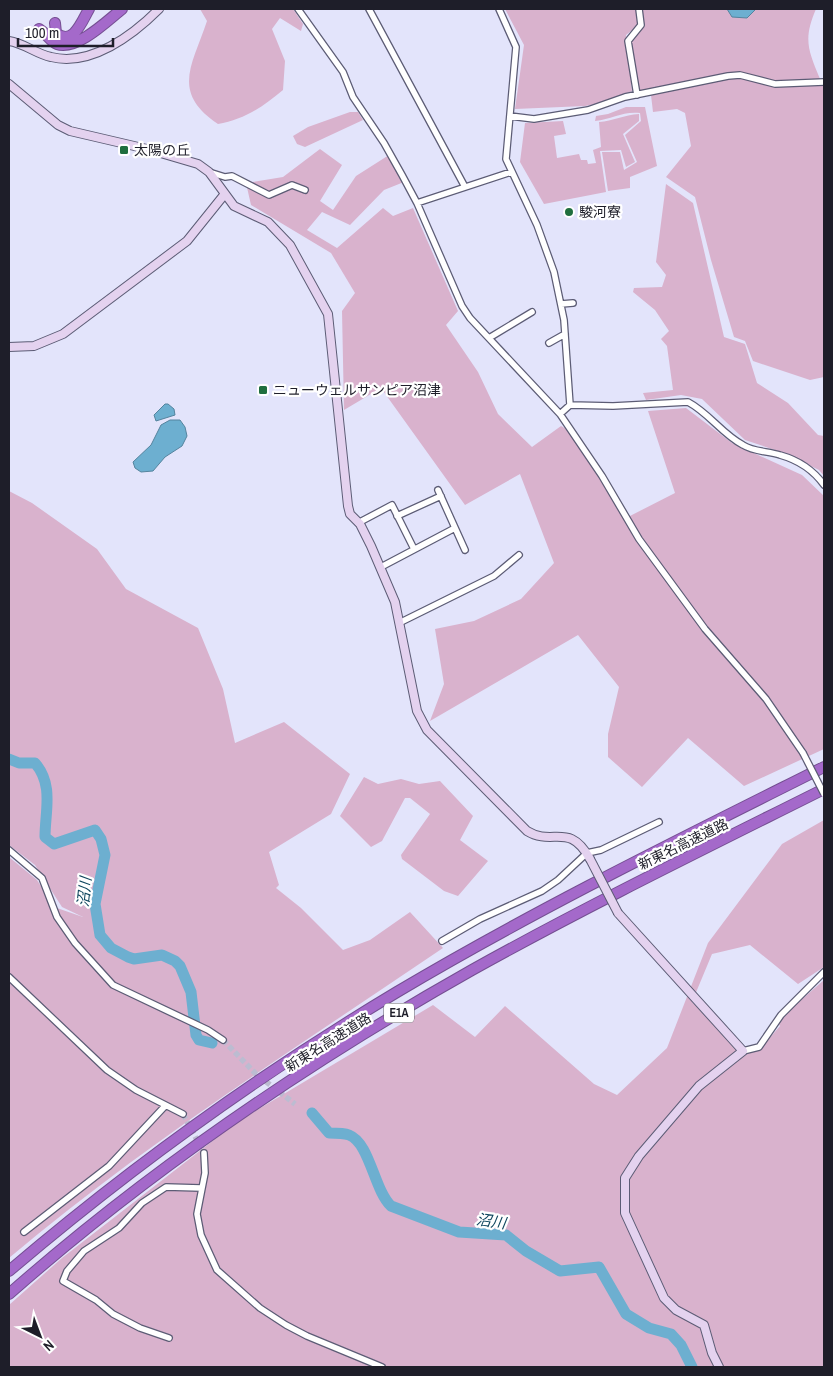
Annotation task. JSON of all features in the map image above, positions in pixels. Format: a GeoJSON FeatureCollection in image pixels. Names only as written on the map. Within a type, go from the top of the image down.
{"type":"FeatureCollection","features":[{"type":"Feature","properties":{"kind":"highway"},"geometry":{"type":"LineString","coordinates":[[55,23],[56,34],[62,37],[69,37],[75,33],[89,9]]}},
{"type":"Feature","properties":{"kind":"highway"},"geometry":{"type":"LineString","coordinates":[[39,30],[54,42],[67,45],[89,34],[122,9]]}},
{"type":"Feature","properties":{"kind":"highway","name":"新東名高速道路"},"geometry":{"type":"LineString","coordinates":[[9,1271],[92,1202],[157,1152],[252,1085],[388,998],[552,905],[824,767]]}},
{"type":"Feature","properties":{"kind":"highway","name":"新東名高速道路"},"geometry":{"type":"LineString","coordinates":[[9,1294],[134,1191],[236,1117],[318,1063],[419,1001],[535,936],[619,891],[824,789]]}},
{"type":"Feature","properties":{"kind":"street"},"geometry":{"type":"LineString","coordinates":[[9,41],[52,58],[74,58],[114,44],[139,27],[159,9]]}},
{"type":"Feature","properties":{"kind":"street"},"geometry":{"type":"LineString","coordinates":[[298,9],[343,72],[353,97],[384,143],[417,202],[462,306],[489,338],[560,414],[602,476],[639,539],[705,629],[766,699],[803,753],[824,794]]}},
{"type":"Feature","properties":{"kind":"street"},"geometry":{"type":"LineString","coordinates":[[368,9],[465,187]]}},
{"type":"Feature","properties":{"kind":"street"},"geometry":{"type":"LineString","coordinates":[[499,9],[516,47],[506,159],[548,252],[561,304],[570,405]]}},
{"type":"Feature","properties":{"kind":"street"},"geometry":{"type":"LineString","coordinates":[[637,95],[628,41],[640,25],[639,9]]}},
{"type":"Feature","properties":{"kind":"street"},"geometry":{"type":"LineString","coordinates":[[510,116],[534,119],[543,118],[588,110],[637,95],[736,76],[775,84],[824,82]]}},
{"type":"Feature","properties":{"kind":"street"},"geometry":{"type":"LineString","coordinates":[[9,84],[58,125],[70,131],[186,159],[209,172],[232,176],[269,195],[292,185],[304,190]]}},
{"type":"Feature","properties":{"kind":"street"},"geometry":{"type":"LineString","coordinates":[[209,172],[224,195],[234,206],[268,222],[280,232],[290,245],[325,307],[348,506],[350,514],[358,523],[381,566],[395,602],[417,711],[427,730],[528,831],[535,836],[565,836],[577,841],[588,856],[618,913],[743,1050]]}},
{"type":"Feature","properties":{"kind":"street"},"geometry":{"type":"LineString","coordinates":[[417,202],[511,172]]}},
{"type":"Feature","properties":{"kind":"street"},"geometry":{"type":"LineString","coordinates":[[9,347],[34,346],[63,334],[186,242],[224,195]]}},
{"type":"Feature","properties":{"kind":"street"},"geometry":{"type":"LineString","coordinates":[[561,304],[573,303]]}},
{"type":"Feature","properties":{"kind":"street"},"geometry":{"type":"LineString","coordinates":[[489,338],[532,312]]}},
{"type":"Feature","properties":{"kind":"street"},"geometry":{"type":"LineString","coordinates":[[548,343],[564,334]]}},
{"type":"Feature","properties":{"kind":"street"},"geometry":{"type":"LineString","coordinates":[[560,414],[570,405],[613,406],[688,402],[698,408],[743,446],[780,454],[799,463],[816,474],[824,485]]}},
{"type":"Feature","properties":{"kind":"street"},"geometry":{"type":"LineString","coordinates":[[398,516],[440,493],[465,550]]}},
{"type":"Feature","properties":{"kind":"street"},"geometry":{"type":"LineString","coordinates":[[358,523],[392,505],[414,549]]}},
{"type":"Feature","properties":{"kind":"street"},"geometry":{"type":"LineString","coordinates":[[381,566],[455,528]]}},
{"type":"Feature","properties":{"kind":"street"},"geometry":{"type":"LineString","coordinates":[[399,623],[494,576],[519,555]]}},
{"type":"Feature","properties":{"kind":"street"},"geometry":{"type":"LineString","coordinates":[[442,941],[480,919],[542,891],[588,856],[659,822]]}},
{"type":"Feature","properties":{"kind":"street"},"geometry":{"type":"LineString","coordinates":[[9,850],[42,878],[57,917],[75,943],[106,979],[113,985],[208,1030],[222,1040]]}},
{"type":"Feature","properties":{"kind":"street"},"geometry":{"type":"LineString","coordinates":[[719,1367],[712,1353],[704,1325],[676,1310],[664,1298],[625,1213],[623,1196],[625,1178],[640,1156],[699,1086],[743,1050],[759,1047],[781,1015],[824,972]]}},
{"type":"Feature","properties":{"kind":"street"},"geometry":{"type":"LineString","coordinates":[[9,977],[108,1070],[136,1090],[183,1114]]}},
{"type":"Feature","properties":{"kind":"street"},"geometry":{"type":"LineString","coordinates":[[24,1232],[109,1166],[165,1106]]}},
{"type":"Feature","properties":{"kind":"street"},"geometry":{"type":"LineString","coordinates":[[204,1153],[205,1173],[201,1188],[198,1221],[201,1236],[217,1270],[260,1308],[286,1325],[307,1336],[382,1367]]}},
{"type":"Feature","properties":{"kind":"street"},"geometry":{"type":"LineString","coordinates":[[169,1338],[140,1328],[113,1314],[96,1300],[63,1281],[67,1271],[84,1251],[120,1228],[150,1198],[166,1187],[201,1188]]}},
{"type":"Feature","properties":{"kind":"shaded area"},"geometry":{"type":"Polygon","coordinates":[[[200,9],[293,9],[303,24],[301,31],[280,18],[272,29],[285,61],[283,90],[252,112],[218,124],[203,112],[194,100],[190,89],[189,77],[192,64],[207,21],[200,9]]]}},
{"type":"Feature","properties":{"kind":"shaded area"},"geometry":{"type":"Polygon","coordinates":[[[505,9],[638,9],[637,26],[626,35],[632,91],[606,102],[585,106],[515,109],[524,45],[505,9]]]}},
{"type":"Feature","properties":{"kind":"shaded area"},"geometry":{"type":"Polygon","coordinates":[[[641,9],[816,9],[808,37],[812,60],[820,79],[794,84],[741,74],[655,88],[654,84],[655,90],[634,93],[628,41],[643,20],[641,9]]]}},
{"type":"Feature","properties":{"kind":"shaded area"},"geometry":{"type":"Polygon","coordinates":[[[736,76],[797,86],[824,82],[824,377],[810,380],[753,361],[745,341],[734,337],[695,197],[666,177],[691,146],[685,113],[677,109],[653,112],[651,95],[736,76]]]}},
{"type":"Feature","properties":{"kind":"shaded area"},"geometry":{"type":"Polygon","coordinates":[[[626,107],[645,107],[657,166],[630,177],[630,188],[608,191],[602,152],[620,152],[624,170],[637,162],[625,135],[641,121],[640,113],[628,113],[595,121],[596,116],[608,114],[626,107]]]}},
{"type":"Feature","properties":{"kind":"shaded area"},"geometry":{"type":"Polygon","coordinates":[[[350,112],[358,112],[363,120],[305,147],[297,144],[293,136],[308,127],[350,112]]]}},
{"type":"Feature","properties":{"kind":"shaded area"},"geometry":{"type":"Polygon","coordinates":[[[639,114],[639,121],[623,134],[635,162],[626,167],[621,150],[600,151],[606,192],[544,204],[520,162],[525,123],[563,121],[566,134],[554,136],[557,158],[579,154],[581,160],[587,160],[588,164],[596,163],[593,150],[601,147],[599,122],[639,114]]]}},
{"type":"Feature","properties":{"kind":"shaded area"},"geometry":{"type":"Polygon","coordinates":[[[320,149],[342,165],[320,201],[333,210],[356,176],[389,155],[404,182],[384,190],[350,225],[322,212],[307,230],[337,248],[383,208],[393,216],[413,208],[458,311],[446,325],[478,372],[498,414],[532,447],[561,426],[568,430],[626,518],[675,493],[648,411],[686,408],[732,443],[802,475],[824,496],[824,749],[744,786],[688,738],[642,787],[608,757],[608,734],[619,687],[578,635],[430,721],[444,684],[435,629],[474,621],[521,599],[554,563],[520,474],[465,505],[381,388],[344,410],[342,311],[355,293],[331,253],[251,205],[246,183],[283,177],[320,149]]]}},
{"type":"Feature","properties":{"kind":"shaded area"},"geometry":{"type":"Polygon","coordinates":[[[666,184],[693,203],[724,337],[745,344],[757,383],[788,403],[818,435],[824,436],[824,476],[819,470],[784,453],[745,440],[702,399],[681,395],[646,400],[643,393],[673,390],[667,346],[661,339],[669,331],[655,310],[633,292],[634,288],[662,287],[666,275],[656,262],[666,184]]]}},
{"type":"Feature","properties":{"kind":"shaded area"},"geometry":{"type":"Polygon","coordinates":[[[9,491],[32,503],[97,549],[126,589],[198,628],[223,689],[235,743],[284,722],[350,774],[331,814],[269,852],[279,885],[276,888],[301,908],[343,950],[370,940],[410,912],[443,948],[167,1136],[114,1175],[9,1258],[9,857],[37,880],[54,907],[83,917],[62,907],[35,865],[9,845],[9,491]]]}},
{"type":"Feature","properties":{"kind":"shaded area"},"geometry":{"type":"Polygon","coordinates":[[[364,777],[378,784],[401,779],[419,784],[440,781],[473,816],[460,840],[488,861],[458,896],[444,891],[402,859],[401,855],[430,814],[410,798],[405,798],[382,841],[371,847],[340,816],[364,777]]]}},
{"type":"Feature","properties":{"kind":"shaded area"},"geometry":{"type":"Polygon","coordinates":[[[824,820],[824,967],[798,984],[750,945],[712,954],[692,1002],[739,1051],[711,1072],[701,1088],[746,1050],[761,1048],[780,1026],[777,1021],[824,980],[824,1367],[9,1367],[9,1305],[62,1258],[237,1122],[433,1005],[475,1037],[505,1006],[594,1084],[617,1095],[667,1048],[708,943],[782,844],[824,820]]]}},
{"type":"Feature","properties":{"kind":"water"},"geometry":{"type":"Polygon","coordinates":[[[727,9],[756,9],[747,18],[732,17],[727,9]]]}},
{"type":"Feature","properties":{"kind":"water"},"geometry":{"type":"Polygon","coordinates":[[[165,404],[174,409],[175,415],[156,421],[154,415],[165,404]]]}},
{"type":"Feature","properties":{"kind":"water"},"geometry":{"type":"Polygon","coordinates":[[[170,420],[180,420],[185,427],[187,436],[182,446],[165,457],[153,471],[141,472],[135,468],[133,462],[151,445],[161,425],[170,420]]]}},
{"type":"Feature","properties":{"kind":"waterway","name":"沼川"},"geometry":{"type":"LineString","coordinates":[[9,759],[19,763],[35,763],[41,771],[47,789],[45,837],[54,844],[95,830],[101,839],[105,855],[95,904],[100,935],[111,948],[128,957],[134,959],[162,955],[175,961],[180,966],[191,992],[196,1035],[199,1040],[212,1043]]}},
{"type":"Feature","properties":{"kind":"waterway","name":"沼川"},"geometry":{"type":"LineString","coordinates":[[312,1113],[329,1133],[347,1134],[362,1147],[380,1189],[391,1206],[459,1232],[506,1235],[526,1251],[560,1271],[599,1267],[626,1314],[649,1328],[671,1334],[681,1345],[692,1367]]}},
{"type":"Feature","properties":{"kind":"tunnel"},"geometry":{"type":"LineString","coordinates":[[223,1040],[256,1074],[295,1104]]}},
{"type":"Feature","properties":{"kind":"tunnel"},"geometry":{"type":"LineString","coordinates":[[183,1114],[204,1153]]}},
{"type":"Feature","properties":{"kind":"place","name":"太陽の丘"},"geometry":{"type":"Point","coordinates":[124,150]}},
{"type":"Feature","properties":{"kind":"place","name":"駿河寮"},"geometry":{"type":"Point","coordinates":[569,212]}},
{"type":"Feature","properties":{"kind":"place","name":"ニューウェルサンピア沼津"},"geometry":{"type":"Point","coordinates":[263,390]}}]}
